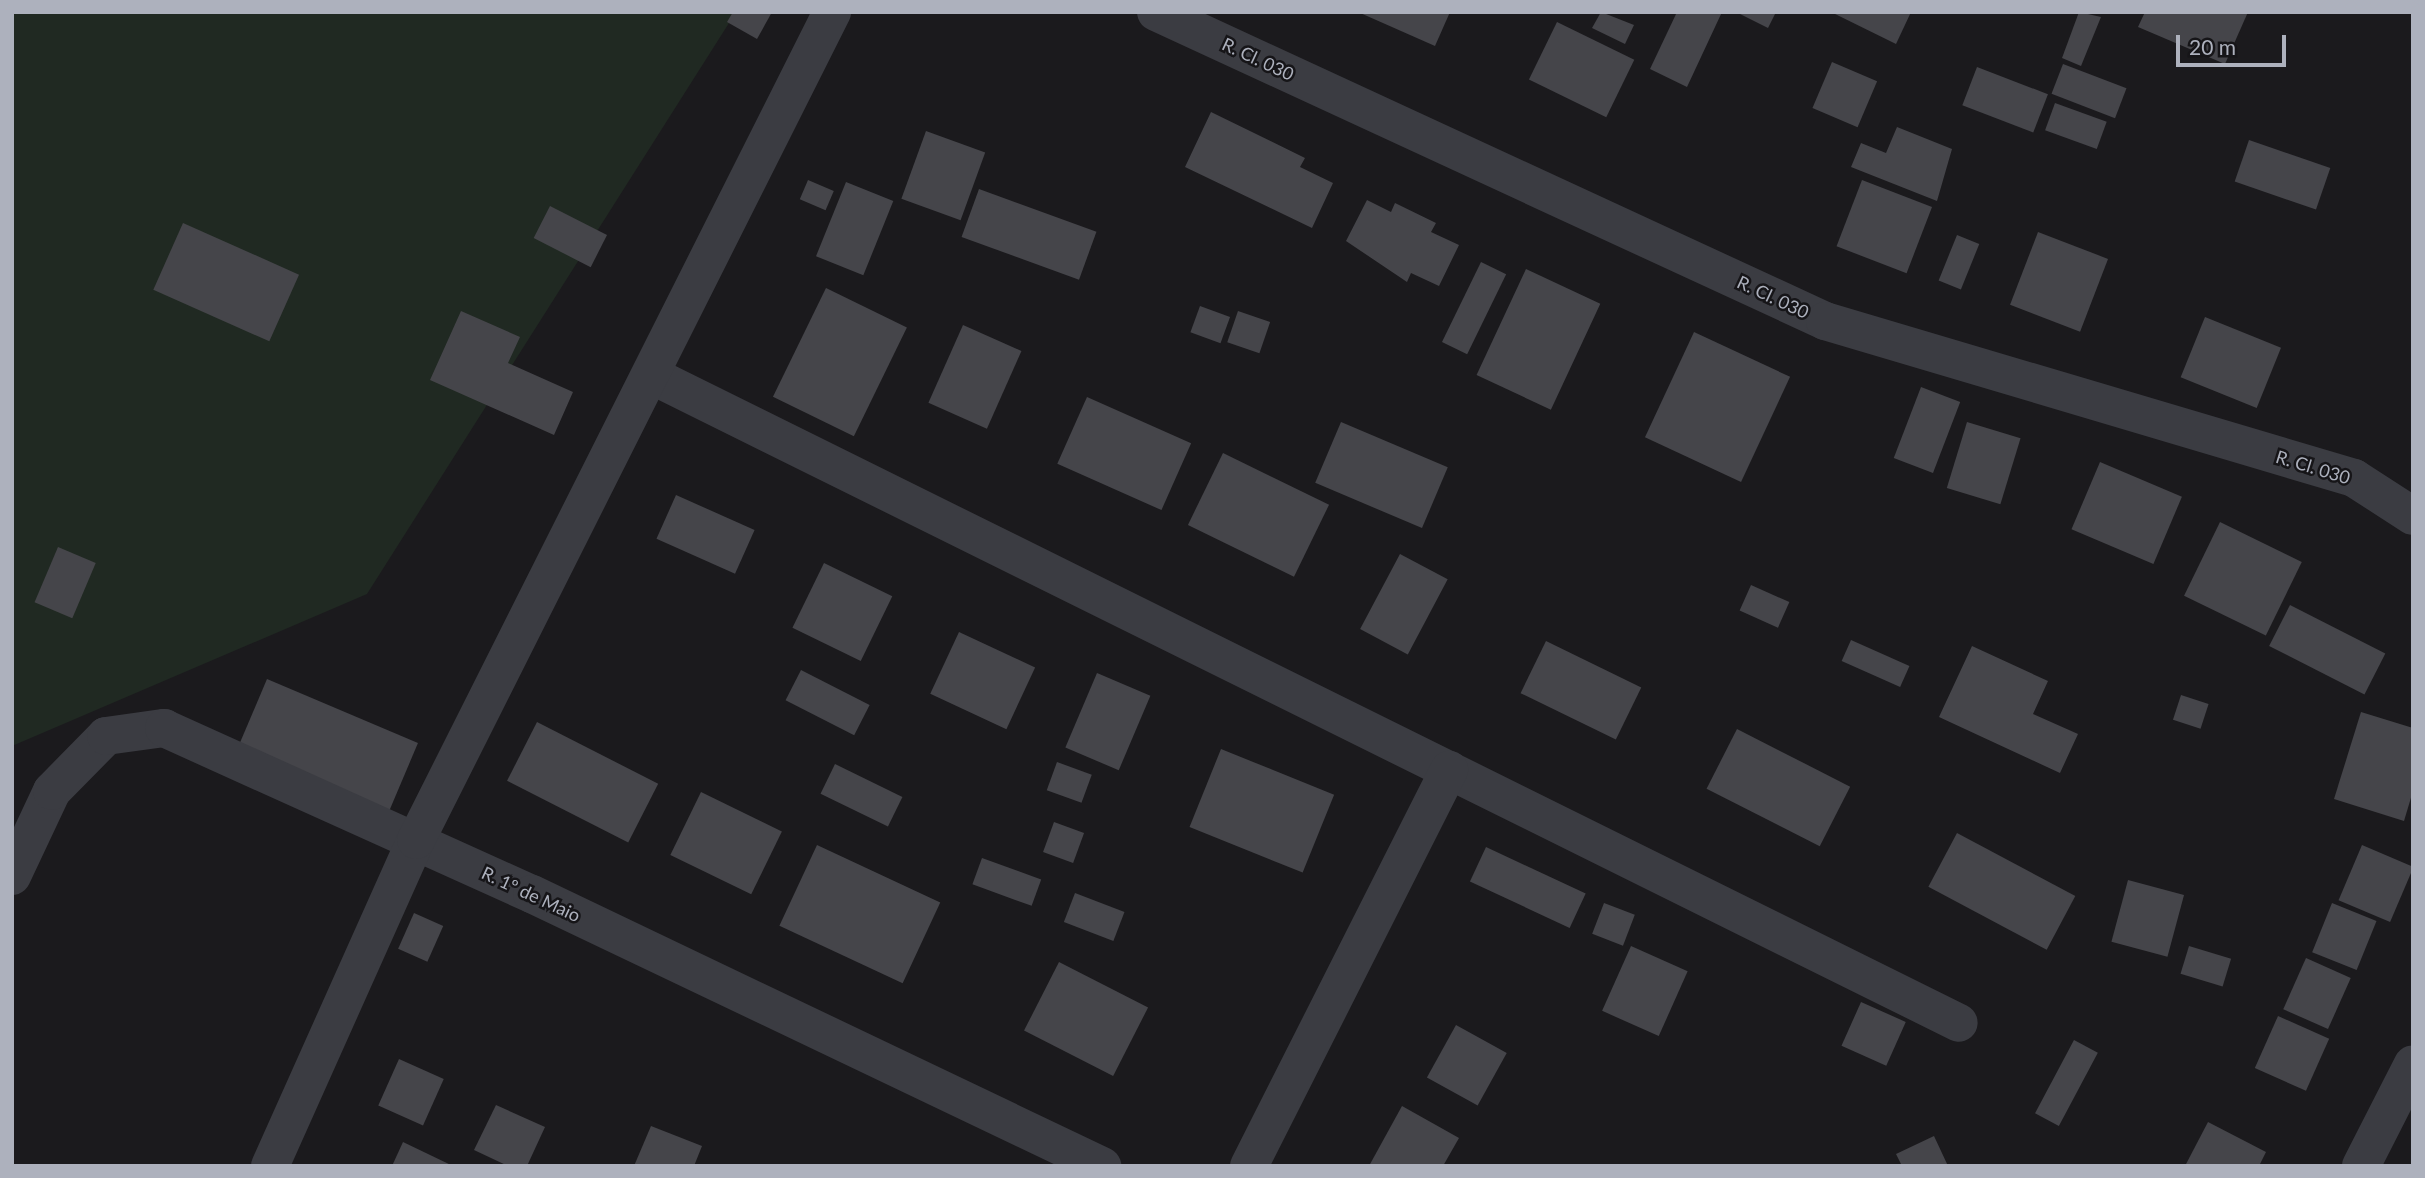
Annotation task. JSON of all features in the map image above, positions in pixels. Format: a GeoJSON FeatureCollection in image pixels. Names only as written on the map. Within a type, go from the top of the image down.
{"type":"FeatureCollection","features":[{"type":"Feature","properties":{"kind":"street"},"geometry":{"type":"LineString","coordinates":[[270,1166],[416,840],[653,376],[832,12]]}},
{"type":"Feature","properties":{"kind":"street","name":"R. Cl. 030"},"geometry":{"type":"LineString","coordinates":[[1156,12],[1825,321],[2354,478],[2413,516]]}},
{"type":"Feature","properties":{"kind":"street"},"geometry":{"type":"LineString","coordinates":[[653,376],[1959,1023]]}},
{"type":"Feature","properties":{"kind":"street","name":"R. 1º de Maio"},"geometry":{"type":"LineString","coordinates":[[12,876],[52,791],[106,736],[164,728],[416,840],[1102,1166]]}},
{"type":"Feature","properties":{"kind":"street"},"geometry":{"type":"LineString","coordinates":[[1249,1166],[1449,770]]}},
{"type":"Feature","properties":{"kind":"street"},"geometry":{"type":"LineString","coordinates":[[2361,1166],[2413,1064]]}},
{"type":"Feature","properties":{"kind":"shaded area"},"geometry":{"type":"Polygon","coordinates":[[[12,12],[736,12],[367,594],[12,746],[12,12]]]}},
{"type":"Feature","properties":{"kind":"building"},"geometry":{"type":"Polygon","coordinates":[[[733,12],[772,12],[757,39],[727,22],[733,12]]]}},
{"type":"Feature","properties":{"kind":"building"},"geometry":{"type":"Polygon","coordinates":[[[1358,12],[1450,12],[1435,46],[1358,12]]]}},
{"type":"Feature","properties":{"kind":"building"},"geometry":{"type":"Polygon","coordinates":[[[1601,12],[1634,25],[1625,44],[1592,28],[1601,12]]]}},
{"type":"Feature","properties":{"kind":"building"},"geometry":{"type":"Polygon","coordinates":[[[1677,12],[1722,12],[1687,87],[1650,69],[1677,12]]]}},
{"type":"Feature","properties":{"kind":"building"},"geometry":{"type":"Polygon","coordinates":[[[1736,12],[1776,12],[1768,28],[1736,12]]]}},
{"type":"Feature","properties":{"kind":"building"},"geometry":{"type":"Polygon","coordinates":[[[1831,12],[1911,12],[1896,44],[1831,12]]]}},
{"type":"Feature","properties":{"kind":"building"},"geometry":{"type":"Polygon","coordinates":[[[2079,12],[2101,17],[2081,66],[2062,58],[2079,12]]]}},
{"type":"Feature","properties":{"kind":"building"},"geometry":{"type":"Polygon","coordinates":[[[2145,12],[2248,12],[2225,64],[2138,27],[2145,12]]]}},
{"type":"Feature","properties":{"kind":"building"},"geometry":{"type":"Polygon","coordinates":[[[1557,22],[1634,60],[1606,117],[1529,80],[1557,22]]]}},
{"type":"Feature","properties":{"kind":"building"},"geometry":{"type":"Polygon","coordinates":[[[1832,62],[1877,81],[1858,127],[1812,108],[1832,62]]]}},
{"type":"Feature","properties":{"kind":"building"},"geometry":{"type":"Polygon","coordinates":[[[2063,64],[2126,88],[2115,118],[2052,94],[2063,64]]]}},
{"type":"Feature","properties":{"kind":"building"},"geometry":{"type":"Polygon","coordinates":[[[1977,67],[2048,94],[2033,133],[1962,105],[1977,67]]]}},
{"type":"Feature","properties":{"kind":"building"},"geometry":{"type":"Polygon","coordinates":[[[2055,103],[2107,122],[2097,149],[2045,130],[2055,103]]]}},
{"type":"Feature","properties":{"kind":"building"},"geometry":{"type":"Polygon","coordinates":[[[1211,112],[1305,158],[1300,167],[1333,183],[1312,228],[1185,167],[1211,112]]]}},
{"type":"Feature","properties":{"kind":"building"},"geometry":{"type":"Polygon","coordinates":[[[1897,127],[1952,149],[1937,201],[1851,167],[1861,143],[1886,153],[1897,127]]]}},
{"type":"Feature","properties":{"kind":"building"},"geometry":{"type":"Polygon","coordinates":[[[926,131],[985,153],[961,220],[901,199],[926,131]]]}},
{"type":"Feature","properties":{"kind":"building"},"geometry":{"type":"Polygon","coordinates":[[[2249,140],[2330,168],[2316,210],[2235,182],[2249,140]]]}},
{"type":"Feature","properties":{"kind":"building"},"geometry":{"type":"Polygon","coordinates":[[[808,180],[834,191],[826,210],[800,199],[808,180]]]}},
{"type":"Feature","properties":{"kind":"building"},"geometry":{"type":"Polygon","coordinates":[[[1862,180],[1932,207],[1907,273],[1837,246],[1862,180]]]}},
{"type":"Feature","properties":{"kind":"building"},"geometry":{"type":"Polygon","coordinates":[[[846,182],[893,201],[863,275],[816,256],[846,182]]]}},
{"type":"Feature","properties":{"kind":"building"},"geometry":{"type":"Polygon","coordinates":[[[979,189],[1096,232],[1079,280],[962,237],[979,189]]]}},
{"type":"Feature","properties":{"kind":"building"},"geometry":{"type":"Polygon","coordinates":[[[1367,200],[1391,212],[1395,203],[1436,223],[1431,232],[1459,245],[1439,286],[1411,273],[1407,282],[1346,241],[1367,200]]]}},
{"type":"Feature","properties":{"kind":"building"},"geometry":{"type":"Polygon","coordinates":[[[550,206],[607,235],[591,267],[534,238],[550,206]]]}},
{"type":"Feature","properties":{"kind":"building"},"geometry":{"type":"Polygon","coordinates":[[[183,223],[299,275],[269,341],[153,290],[183,223]]]}},
{"type":"Feature","properties":{"kind":"building"},"geometry":{"type":"Polygon","coordinates":[[[2038,232],[2108,259],[2080,332],[2010,305],[2038,232]]]}},
{"type":"Feature","properties":{"kind":"building"},"geometry":{"type":"Polygon","coordinates":[[[1957,235],[1979,244],[1961,289],[1939,280],[1957,235]]]}},
{"type":"Feature","properties":{"kind":"building"},"geometry":{"type":"Polygon","coordinates":[[[1481,262],[1506,274],[1467,354],[1442,342],[1481,262]]]}},
{"type":"Feature","properties":{"kind":"building"},"geometry":{"type":"Polygon","coordinates":[[[1526,269],[1600,304],[1551,410],[1477,375],[1526,269]]]}},
{"type":"Feature","properties":{"kind":"building"},"geometry":{"type":"Polygon","coordinates":[[[826,288],[907,327],[854,436],[773,397],[826,288]]]}},
{"type":"Feature","properties":{"kind":"building"},"geometry":{"type":"Polygon","coordinates":[[[1200,306],[1230,317],[1220,343],[1190,332],[1200,306]]]}},
{"type":"Feature","properties":{"kind":"building"},"geometry":{"type":"Polygon","coordinates":[[[461,311],[520,337],[508,363],[573,392],[554,435],[430,380],[461,311]]]}},
{"type":"Feature","properties":{"kind":"building"},"geometry":{"type":"Polygon","coordinates":[[[1238,311],[1270,322],[1259,353],[1227,342],[1238,311]]]}},
{"type":"Feature","properties":{"kind":"building"},"geometry":{"type":"Polygon","coordinates":[[[2205,317],[2281,348],[2257,408],[2181,377],[2205,317]]]}},
{"type":"Feature","properties":{"kind":"building"},"geometry":{"type":"Polygon","coordinates":[[[963,325],[1021,351],[987,429],[928,403],[963,325]]]}},
{"type":"Feature","properties":{"kind":"building"},"geometry":{"type":"Polygon","coordinates":[[[1694,332],[1790,377],[1741,482],[1645,437],[1694,332]]]}},
{"type":"Feature","properties":{"kind":"building"},"geometry":{"type":"Polygon","coordinates":[[[1921,387],[1960,402],[1933,473],[1894,458],[1921,387]]]}},
{"type":"Feature","properties":{"kind":"building"},"geometry":{"type":"Polygon","coordinates":[[[1087,397],[1191,443],[1161,510],[1057,464],[1087,397]]]}},
{"type":"Feature","properties":{"kind":"building"},"geometry":{"type":"Polygon","coordinates":[[[1341,422],[1448,467],[1422,528],[1315,483],[1341,422]]]}},
{"type":"Feature","properties":{"kind":"building"},"geometry":{"type":"Polygon","coordinates":[[[1967,422],[2021,438],[2000,504],[1947,488],[1967,422]]]}},
{"type":"Feature","properties":{"kind":"building"},"geometry":{"type":"Polygon","coordinates":[[[1223,453],[1329,505],[1294,577],[1188,525],[1223,453]]]}},
{"type":"Feature","properties":{"kind":"building"},"geometry":{"type":"Polygon","coordinates":[[[2100,462],[2182,497],[2153,564],[2071,529],[2100,462]]]}},
{"type":"Feature","properties":{"kind":"building"},"geometry":{"type":"Polygon","coordinates":[[[676,495],[755,530],[735,574],[656,539],[676,495]]]}},
{"type":"Feature","properties":{"kind":"building"},"geometry":{"type":"Polygon","coordinates":[[[2220,522],[2302,562],[2266,636],[2184,596],[2220,522]]]}},
{"type":"Feature","properties":{"kind":"building"},"geometry":{"type":"Polygon","coordinates":[[[58,547],[96,563],[72,618],[35,602],[58,547]]]}},
{"type":"Feature","properties":{"kind":"building"},"geometry":{"type":"Polygon","coordinates":[[[1400,554],[1448,579],[1408,654],[1360,629],[1400,554]]]}},
{"type":"Feature","properties":{"kind":"building"},"geometry":{"type":"Polygon","coordinates":[[[824,563],[892,596],[861,661],[792,628],[824,563]]]}},
{"type":"Feature","properties":{"kind":"building"},"geometry":{"type":"Polygon","coordinates":[[[1751,585],[1789,602],[1778,628],[1740,611],[1751,585]]]}},
{"type":"Feature","properties":{"kind":"building"},"geometry":{"type":"Polygon","coordinates":[[[2290,605],[2385,654],[2364,695],[2269,646],[2290,605]]]}},
{"type":"Feature","properties":{"kind":"building"},"geometry":{"type":"Polygon","coordinates":[[[959,632],[1035,667],[1006,729],[930,694],[959,632]]]}},
{"type":"Feature","properties":{"kind":"building"},"geometry":{"type":"Polygon","coordinates":[[[1851,640],[1909,666],[1900,687],[1842,661],[1851,640]]]}},
{"type":"Feature","properties":{"kind":"building"},"geometry":{"type":"Polygon","coordinates":[[[1546,641],[1641,687],[1616,740],[1521,693],[1546,641]]]}},
{"type":"Feature","properties":{"kind":"building"},"geometry":{"type":"Polygon","coordinates":[[[1972,646],[2048,681],[2033,714],[2078,734],[2060,773],[1939,717],[1972,646]]]}},
{"type":"Feature","properties":{"kind":"building"},"geometry":{"type":"Polygon","coordinates":[[[801,670],[870,705],[854,735],[786,700],[801,670]]]}},
{"type":"Feature","properties":{"kind":"building"},"geometry":{"type":"Polygon","coordinates":[[[1097,673],[1150,696],[1119,770],[1065,748],[1097,673]]]}},
{"type":"Feature","properties":{"kind":"building"},"geometry":{"type":"Polygon","coordinates":[[[267,679],[418,743],[386,818],[235,754],[267,679]]]}},
{"type":"Feature","properties":{"kind":"building"},"geometry":{"type":"Polygon","coordinates":[[[2181,695],[2209,704],[2201,729],[2173,720],[2181,695]]]}},
{"type":"Feature","properties":{"kind":"building"},"geometry":{"type":"Polygon","coordinates":[[[2361,712],[2413,728],[2413,791],[2404,821],[2334,799],[2361,712]]]}},
{"type":"Feature","properties":{"kind":"building"},"geometry":{"type":"Polygon","coordinates":[[[537,722],[658,784],[628,843],[507,781],[537,722]]]}},
{"type":"Feature","properties":{"kind":"building"},"geometry":{"type":"Polygon","coordinates":[[[1737,729],[1850,787],[1820,846],[1707,789],[1737,729]]]}},
{"type":"Feature","properties":{"kind":"building"},"geometry":{"type":"Polygon","coordinates":[[[1221,749],[1334,795],[1303,873],[1190,827],[1221,749]]]}},
{"type":"Feature","properties":{"kind":"building"},"geometry":{"type":"Polygon","coordinates":[[[1057,762],[1092,775],[1082,803],[1047,790],[1057,762]]]}},
{"type":"Feature","properties":{"kind":"building"},"geometry":{"type":"Polygon","coordinates":[[[835,764],[902,797],[888,827],[821,794],[835,764]]]}},
{"type":"Feature","properties":{"kind":"building"},"geometry":{"type":"Polygon","coordinates":[[[701,792],[782,831],[751,894],[670,855],[701,792]]]}},
{"type":"Feature","properties":{"kind":"building"},"geometry":{"type":"Polygon","coordinates":[[[1054,822],[1084,833],[1073,863],[1043,852],[1054,822]]]}},
{"type":"Feature","properties":{"kind":"building"},"geometry":{"type":"Polygon","coordinates":[[[1957,833],[2075,896],[2047,950],[1928,887],[1957,833]]]}},
{"type":"Feature","properties":{"kind":"building"},"geometry":{"type":"Polygon","coordinates":[[[817,845],[940,902],[903,983],[779,926],[817,845]]]}},
{"type":"Feature","properties":{"kind":"building"},"geometry":{"type":"Polygon","coordinates":[[[2362,845],[2413,867],[2390,922],[2339,900],[2362,845]]]}},
{"type":"Feature","properties":{"kind":"building"},"geometry":{"type":"Polygon","coordinates":[[[1486,847],[1586,893],[1570,928],[1470,881],[1486,847]]]}},
{"type":"Feature","properties":{"kind":"building"},"geometry":{"type":"Polygon","coordinates":[[[982,858],[1041,880],[1032,906],[972,884],[982,858]]]}},
{"type":"Feature","properties":{"kind":"building"},"geometry":{"type":"Polygon","coordinates":[[[2128,880],[2184,895],[2167,957],[2111,942],[2128,880]]]}},
{"type":"Feature","properties":{"kind":"building"},"geometry":{"type":"Polygon","coordinates":[[[1075,893],[1124,912],[1113,941],[1064,922],[1075,893]]]}},
{"type":"Feature","properties":{"kind":"building"},"geometry":{"type":"Polygon","coordinates":[[[1604,903],[1635,915],[1623,946],[1592,934],[1604,903]]]}},
{"type":"Feature","properties":{"kind":"building"},"geometry":{"type":"Polygon","coordinates":[[[2332,903],[2377,921],[2357,970],[2312,952],[2332,903]]]}},
{"type":"Feature","properties":{"kind":"building"},"geometry":{"type":"Polygon","coordinates":[[[414,913],[443,926],[427,962],[398,949],[414,913]]]}},
{"type":"Feature","properties":{"kind":"building"},"geometry":{"type":"Polygon","coordinates":[[[1631,946],[1688,971],[1659,1036],[1602,1011],[1631,946]]]}},
{"type":"Feature","properties":{"kind":"building"},"geometry":{"type":"Polygon","coordinates":[[[2189,946],[2231,959],[2223,987],[2181,974],[2189,946]]]}},
{"type":"Feature","properties":{"kind":"building"},"geometry":{"type":"Polygon","coordinates":[[[2306,958],[2351,978],[2328,1029],[2283,1009],[2306,958]]]}},
{"type":"Feature","properties":{"kind":"building"},"geometry":{"type":"Polygon","coordinates":[[[1059,962],[1148,1007],[1113,1076],[1024,1031],[1059,962]]]}},
{"type":"Feature","properties":{"kind":"building"},"geometry":{"type":"Polygon","coordinates":[[[1861,1002],[1906,1022],[1886,1066],[1841,1046],[1861,1002]]]}},
{"type":"Feature","properties":{"kind":"building"},"geometry":{"type":"Polygon","coordinates":[[[2278,1016],[2329,1039],[2306,1091],[2255,1068],[2278,1016]]]}},
{"type":"Feature","properties":{"kind":"building"},"geometry":{"type":"Polygon","coordinates":[[[1456,1025],[1507,1053],[1478,1106],[1427,1077],[1456,1025]]]}},
{"type":"Feature","properties":{"kind":"building"},"geometry":{"type":"Polygon","coordinates":[[[2074,1040],[2098,1053],[2059,1126],[2035,1113],[2074,1040]]]}},
{"type":"Feature","properties":{"kind":"building"},"geometry":{"type":"Polygon","coordinates":[[[399,1059],[444,1079],[423,1126],[378,1106],[399,1059]]]}},
{"type":"Feature","properties":{"kind":"building"},"geometry":{"type":"Polygon","coordinates":[[[496,1105],[545,1127],[527,1166],[508,1166],[474,1150],[496,1105]]]}},
{"type":"Feature","properties":{"kind":"building"},"geometry":{"type":"Polygon","coordinates":[[[1402,1106],[1459,1138],[1443,1166],[1369,1166],[1402,1106]]]}},
{"type":"Feature","properties":{"kind":"building"},"geometry":{"type":"Polygon","coordinates":[[[2208,1122],[2266,1152],[2259,1166],[2185,1166],[2208,1122]]]}},
{"type":"Feature","properties":{"kind":"building"},"geometry":{"type":"Polygon","coordinates":[[[651,1126],[702,1146],[694,1166],[634,1166],[651,1126]]]}},
{"type":"Feature","properties":{"kind":"building"},"geometry":{"type":"Polygon","coordinates":[[[1934,1136],[1948,1166],[1902,1166],[1896,1154],[1934,1136]]]}},
{"type":"Feature","properties":{"kind":"building"},"geometry":{"type":"Polygon","coordinates":[[[403,1142],[453,1166],[392,1166],[403,1142]]]}}]}
